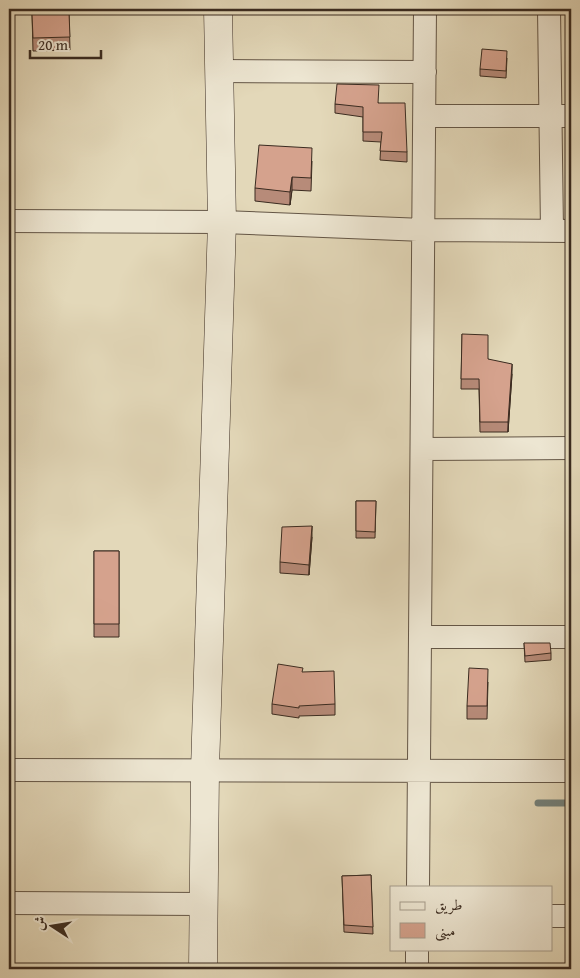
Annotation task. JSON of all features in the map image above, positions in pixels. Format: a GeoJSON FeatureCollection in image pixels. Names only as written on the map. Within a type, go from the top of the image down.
{"type":"FeatureCollection","features":[{"type":"Feature","properties":{"kind":"street"},"geometry":{"type":"LineString","coordinates":[[202,969],[205,770],[222,222],[218,9]]}},
{"type":"Feature","properties":{"kind":"street"},"geometry":{"type":"LineString","coordinates":[[418,886],[425,9]]}},
{"type":"Feature","properties":{"kind":"street"},"geometry":{"type":"LineString","coordinates":[[9,221],[222,222],[424,230],[562,231],[561,116],[549,9]]}},
{"type":"Feature","properties":{"kind":"street"},"geometry":{"type":"LineString","coordinates":[[220,71],[425,72]]}},
{"type":"Feature","properties":{"kind":"street"},"geometry":{"type":"LineString","coordinates":[[425,116],[561,116]]}},
{"type":"Feature","properties":{"kind":"street"},"geometry":{"type":"LineString","coordinates":[[422,449],[571,448]]}},
{"type":"Feature","properties":{"kind":"street"},"geometry":{"type":"LineString","coordinates":[[420,637],[571,637]]}},
{"type":"Feature","properties":{"kind":"street"},"geometry":{"type":"LineString","coordinates":[[9,770],[571,772]]}},
{"type":"Feature","properties":{"kind":"street"},"geometry":{"type":"LineString","coordinates":[[9,903],[203,904]]}},
{"type":"Feature","properties":{"kind":"street"},"geometry":{"type":"LineString","coordinates":[[552,916],[571,916]]}},
{"type":"Feature","properties":{"kind":"street"},"geometry":{"type":"LineString","coordinates":[[417,969],[418,950]]}},
{"type":"Feature","properties":{"kind":"building"},"geometry":{"type":"Polygon","coordinates":[[[69,13],[70,37],[33,38],[32,14],[69,13]]]}},
{"type":"Feature","properties":{"kind":"building"},"geometry":{"type":"Polygon","coordinates":[[[482,49],[507,51],[506,71],[480,69],[482,49]]]}},
{"type":"Feature","properties":{"kind":"building"},"geometry":{"type":"Polygon","coordinates":[[[337,84],[379,85],[378,103],[405,103],[407,152],[380,151],[382,132],[363,132],[363,107],[335,104],[337,84]]]}},
{"type":"Feature","properties":{"kind":"building"},"geometry":{"type":"Polygon","coordinates":[[[259,145],[312,148],[311,178],[292,177],[290,192],[255,188],[259,145]]]}},
{"type":"Feature","properties":{"kind":"building"},"geometry":{"type":"Polygon","coordinates":[[[462,334],[488,335],[488,359],[512,364],[508,422],[480,422],[479,379],[461,379],[462,334]]]}},
{"type":"Feature","properties":{"kind":"building"},"geometry":{"type":"Polygon","coordinates":[[[356,501],[376,501],[375,532],[356,531],[356,501]]]}},
{"type":"Feature","properties":{"kind":"building"},"geometry":{"type":"Polygon","coordinates":[[[312,526],[309,565],[280,562],[282,527],[312,526]]]}},
{"type":"Feature","properties":{"kind":"building"},"geometry":{"type":"Polygon","coordinates":[[[94,551],[119,551],[119,624],[94,624],[94,551]]]}},
{"type":"Feature","properties":{"kind":"building"},"geometry":{"type":"Polygon","coordinates":[[[524,643],[550,643],[551,653],[525,656],[524,643]]]}},
{"type":"Feature","properties":{"kind":"building"},"geometry":{"type":"Polygon","coordinates":[[[278,664],[303,668],[302,672],[334,671],[335,704],[299,706],[299,708],[272,704],[278,664]]]}},
{"type":"Feature","properties":{"kind":"building"},"geometry":{"type":"Polygon","coordinates":[[[469,668],[488,669],[487,706],[467,706],[469,668]]]}},
{"type":"Feature","properties":{"kind":"building"},"geometry":{"type":"Polygon","coordinates":[[[371,875],[373,927],[344,925],[342,876],[371,875]]]}},
{"type":"Feature","properties":{"kind":"waterway"},"geometry":{"type":"LineString","coordinates":[[538,803],[571,803]]}}]}
